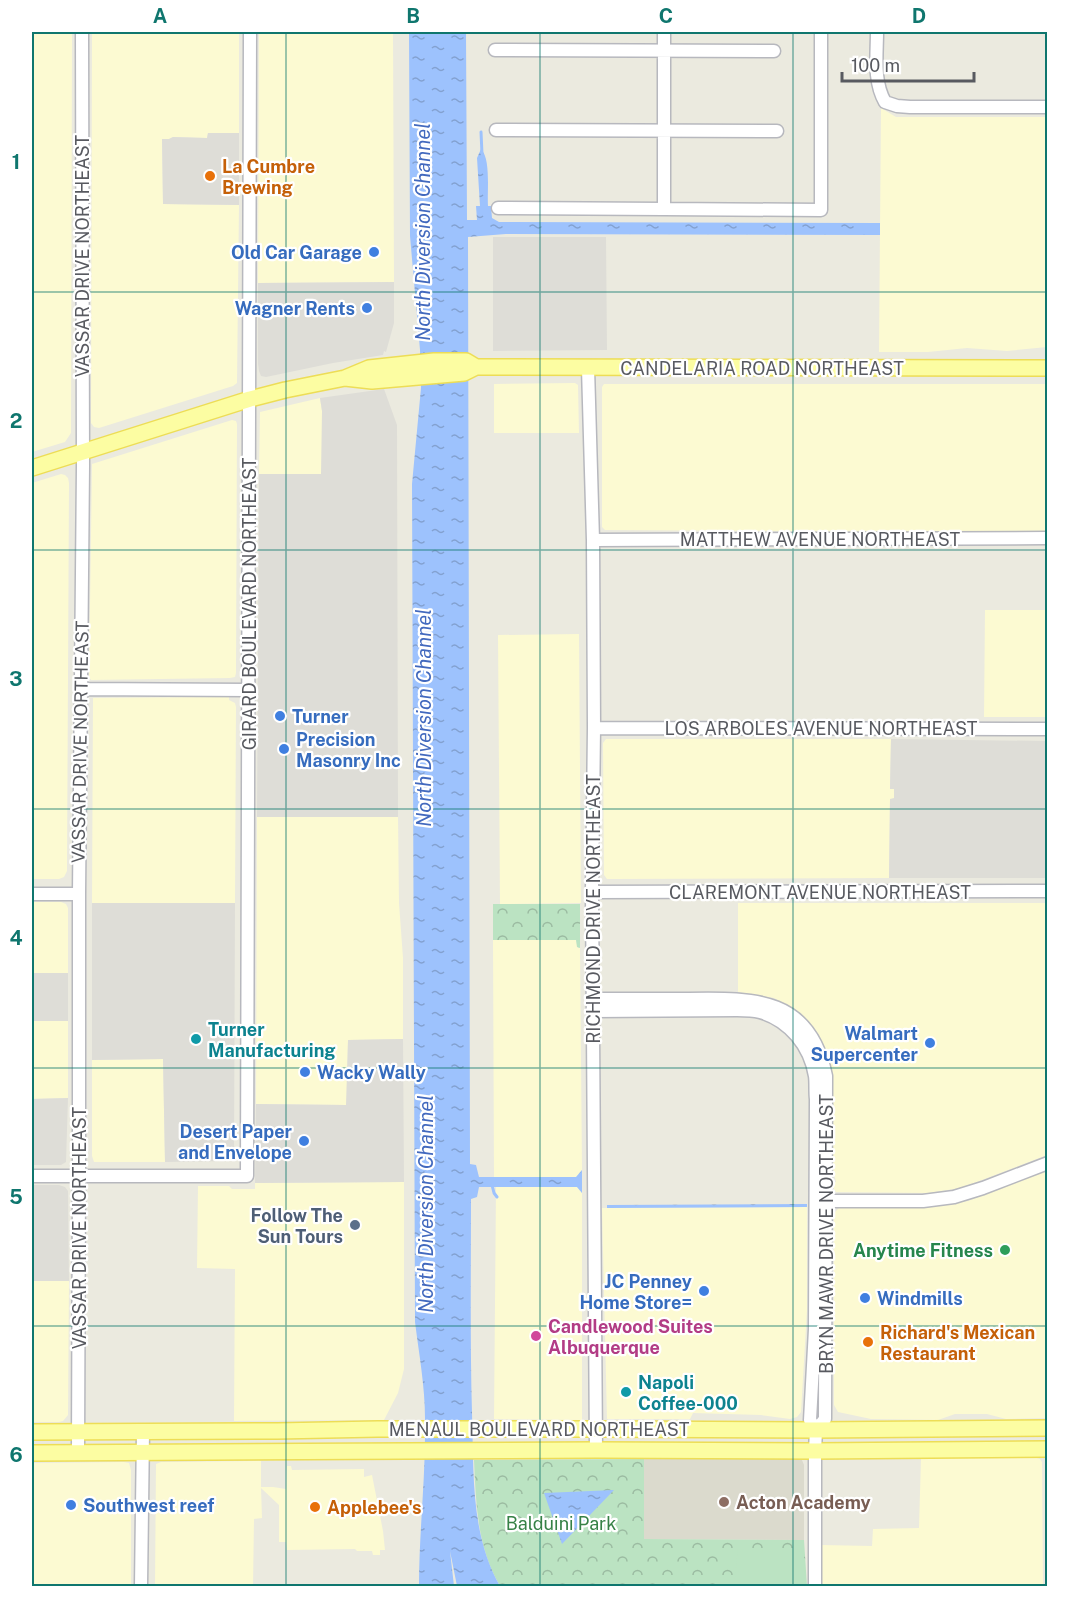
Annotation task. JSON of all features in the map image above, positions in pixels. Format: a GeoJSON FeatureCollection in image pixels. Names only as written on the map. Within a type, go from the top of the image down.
{"type":"FeatureCollection","features":[{"type":"Feature","properties":{"kind":"main road","name":"CANDELARIA ROAD NORTHEAST"},"geometry":{"type":"LineString","coordinates":[[32,468],[250,399],[345,378],[372,381],[407,370],[464,373],[476,368],[1047,368]]}},
{"type":"Feature","properties":{"kind":"main road","name":"MENAUL BOULEVARD NORTHEAST"},"geometry":{"type":"LineString","coordinates":[[32,1431],[1047,1428]]}},
{"type":"Feature","properties":{"kind":"main road","name":"MENAUL BOULEVARD NORTHEAST"},"geometry":{"type":"LineString","coordinates":[[32,1453],[1047,1449]]}},
{"type":"Feature","properties":{"kind":"street","name":"VASSAR DRIVE NORTHEAST"},"geometry":{"type":"LineString","coordinates":[[78,1453],[82,32]]}},
{"type":"Feature","properties":{"kind":"street","name":"GIRARD BOULEVARD NORTHEAST"},"geometry":{"type":"LineString","coordinates":[[79,1176],[247,1176],[250,32]]}},
{"type":"Feature","properties":{"kind":"street"},"geometry":{"type":"LineString","coordinates":[[664,32],[664,209]]}},
{"type":"Feature","properties":{"kind":"street"},"geometry":{"type":"LineString","coordinates":[[498,208],[822,210],[822,32]]}},
{"type":"Feature","properties":{"kind":"street"},"geometry":{"type":"LineString","coordinates":[[877,32],[877,81],[885,102],[910,107],[1047,107]]}},
{"type":"Feature","properties":{"kind":"street"},"geometry":{"type":"LineString","coordinates":[[495,50],[774,51]]}},
{"type":"Feature","properties":{"kind":"street"},"geometry":{"type":"LineString","coordinates":[[496,130],[777,131]]}},
{"type":"Feature","properties":{"kind":"street","name":"RICHMOND DRIVE NORTHEAST"},"geometry":{"type":"LineString","coordinates":[[588,368],[593,540],[592,892],[596,1450]]}},
{"type":"Feature","properties":{"kind":"street","name":"MATTHEW AVENUE NORTHEAST"},"geometry":{"type":"LineString","coordinates":[[593,540],[1047,538]]}},
{"type":"Feature","properties":{"kind":"street"},"geometry":{"type":"LineString","coordinates":[[81,689],[249,690]]}},
{"type":"Feature","properties":{"kind":"street","name":"LOS ARBOLES AVENUE NORTHEAST"},"geometry":{"type":"LineString","coordinates":[[594,728],[1047,729]]}},
{"type":"Feature","properties":{"kind":"street","name":"CLAREMONT AVENUE NORTHEAST"},"geometry":{"type":"LineString","coordinates":[[592,892],[1047,891]]}},
{"type":"Feature","properties":{"kind":"street"},"geometry":{"type":"LineString","coordinates":[[32,894],[79,894]]}},
{"type":"Feature","properties":{"kind":"street","name":"BRYN MAWR DRIVE NORTHEAST"},"geometry":{"type":"LineString","coordinates":[[593,1005],[759,1012],[773,1017],[808,1040],[815,1076],[821,1201],[825,1419],[816,1430],[815,1587]]}},
{"type":"Feature","properties":{"kind":"street"},"geometry":{"type":"LineString","coordinates":[[821,1201],[923,1201],[954,1197],[1047,1163]]}},
{"type":"Feature","properties":{"kind":"street"},"geometry":{"type":"LineString","coordinates":[[32,1176],[79,1176]]}},
{"type":"Feature","properties":{"kind":"street"},"geometry":{"type":"LineString","coordinates":[[141,1587],[143,1431]]}},
{"type":"Feature","properties":{"kind":"shaded area"},"geometry":{"type":"Polygon","coordinates":[[[32,32],[72,32],[71,433],[65,442],[32,452],[32,32]]]}},
{"type":"Feature","properties":{"kind":"shaded area"},"geometry":{"type":"Polygon","coordinates":[[[92,32],[239,32],[239,133],[208,133],[207,138],[173,137],[162,140],[163,204],[239,205],[237,383],[99,428],[94,427],[91,423],[92,32]]]}},
{"type":"Feature","properties":{"kind":"shaded area"},"geometry":{"type":"Polygon","coordinates":[[[259,32],[393,32],[394,282],[258,283],[259,32]]]}},
{"type":"Feature","properties":{"kind":"shaded area"},"geometry":{"type":"Polygon","coordinates":[[[881,108],[896,117],[1047,117],[1047,347],[1007,351],[967,348],[928,352],[879,352],[881,108]]]}},
{"type":"Feature","properties":{"kind":"shaded area"},"geometry":{"type":"Polygon","coordinates":[[[208,133],[239,133],[239,205],[163,204],[162,139],[207,138],[208,133]]]}},
{"type":"Feature","properties":{"kind":"shaded area"},"geometry":{"type":"Polygon","coordinates":[[[493,237],[606,237],[607,350],[493,351],[493,237]]]}},
{"type":"Feature","properties":{"kind":"shaded area"},"geometry":{"type":"Polygon","coordinates":[[[394,282],[394,323],[386,352],[384,351],[383,355],[266,377],[261,376],[258,364],[258,283],[394,282]]]}},
{"type":"Feature","properties":{"kind":"shaded area"},"geometry":{"type":"Polygon","coordinates":[[[575,383],[578,385],[579,433],[494,433],[494,384],[575,383]]]}},
{"type":"Feature","properties":{"kind":"shaded area"},"geometry":{"type":"Polygon","coordinates":[[[604,384],[1047,384],[1047,533],[605,530],[602,527],[602,387],[604,384]]]}},
{"type":"Feature","properties":{"kind":"shaded area"},"geometry":{"type":"Polygon","coordinates":[[[384,389],[397,425],[398,817],[257,817],[259,474],[321,474],[322,411],[320,398],[384,389]]]}},
{"type":"Feature","properties":{"kind":"shaded area"},"geometry":{"type":"Polygon","coordinates":[[[320,398],[322,474],[259,474],[260,412],[320,398]]]}},
{"type":"Feature","properties":{"kind":"shaded area"},"geometry":{"type":"Polygon","coordinates":[[[232,420],[237,424],[235,677],[91,680],[89,677],[92,464],[232,420]]]}},
{"type":"Feature","properties":{"kind":"shaded area"},"geometry":{"type":"Polygon","coordinates":[[[61,474],[68,478],[69,483],[67,871],[64,877],[59,879],[32,879],[32,483],[61,474]]]}},
{"type":"Feature","properties":{"kind":"shaded area"},"geometry":{"type":"Polygon","coordinates":[[[985,610],[1047,610],[1047,717],[984,717],[985,610]]]}},
{"type":"Feature","properties":{"kind":"shaded area"},"geometry":{"type":"Polygon","coordinates":[[[579,634],[581,903],[500,904],[498,635],[579,634]]]}},
{"type":"Feature","properties":{"kind":"shaded area"},"geometry":{"type":"Polygon","coordinates":[[[229,697],[236,707],[235,903],[92,903],[93,698],[229,697]]]}},
{"type":"Feature","properties":{"kind":"shaded area"},"geometry":{"type":"Polygon","coordinates":[[[606,739],[891,739],[890,788],[894,788],[894,799],[890,799],[889,878],[607,879],[604,875],[603,743],[606,739]]]}},
{"type":"Feature","properties":{"kind":"shaded area"},"geometry":{"type":"Polygon","coordinates":[[[891,739],[1047,741],[1047,878],[889,878],[890,799],[894,798],[894,789],[890,789],[891,739]]]}},
{"type":"Feature","properties":{"kind":"shaded area"},"geometry":{"type":"Polygon","coordinates":[[[257,817],[398,817],[399,903],[403,958],[403,1039],[348,1040],[347,1105],[256,1104],[257,817]]]}},
{"type":"Feature","properties":{"kind":"shaded area"},"geometry":{"type":"Polygon","coordinates":[[[32,902],[66,904],[68,908],[68,973],[32,973],[32,902]]]}},
{"type":"Feature","properties":{"kind":"shaded area"},"geometry":{"type":"Polygon","coordinates":[[[92,903],[235,903],[234,1157],[230,1161],[165,1162],[163,1059],[92,1060],[92,903]]]}},
{"type":"Feature","properties":{"kind":"shaded area"},"geometry":{"type":"Polygon","coordinates":[[[738,903],[1047,903],[1047,1155],[961,1188],[928,1193],[836,1192],[832,1186],[832,1182],[836,1182],[833,1169],[832,1075],[828,1056],[819,1035],[807,1020],[793,1009],[774,998],[738,992],[738,903]]]}},
{"type":"Feature","properties":{"kind":"shaded area"},"geometry":{"type":"Polygon","coordinates":[[[493,940],[576,940],[580,948],[582,1170],[577,1177],[494,1177],[493,940]]]}},
{"type":"Feature","properties":{"kind":"shaded area"},"geometry":{"type":"Polygon","coordinates":[[[32,973],[68,973],[68,1021],[32,1021],[32,973]]]}},
{"type":"Feature","properties":{"kind":"shaded area"},"geometry":{"type":"Polygon","coordinates":[[[32,1021],[68,1021],[68,1098],[32,1099],[32,1021]]]}},
{"type":"Feature","properties":{"kind":"shaded area"},"geometry":{"type":"Polygon","coordinates":[[[403,1039],[404,1182],[255,1183],[256,1104],[346,1105],[348,1040],[403,1039]]]}},
{"type":"Feature","properties":{"kind":"shaded area"},"geometry":{"type":"Polygon","coordinates":[[[163,1059],[165,1162],[94,1162],[92,1156],[92,1060],[163,1059]]]}},
{"type":"Feature","properties":{"kind":"shaded area"},"geometry":{"type":"Polygon","coordinates":[[[68,1098],[66,1162],[61,1165],[32,1165],[32,1099],[68,1098]]]}},
{"type":"Feature","properties":{"kind":"shaded area"},"geometry":{"type":"Polygon","coordinates":[[[1047,1170],[1047,1418],[1006,1419],[987,1414],[955,1414],[938,1420],[871,1419],[838,1412],[834,1405],[834,1213],[839,1208],[931,1207],[968,1201],[1047,1170]]]}},
{"type":"Feature","properties":{"kind":"shaded area"},"geometry":{"type":"Polygon","coordinates":[[[404,1182],[404,1369],[398,1393],[384,1420],[234,1421],[235,1269],[197,1268],[198,1186],[255,1189],[255,1183],[404,1182]]]}},
{"type":"Feature","properties":{"kind":"shaded area"},"geometry":{"type":"Polygon","coordinates":[[[32,1185],[59,1185],[68,1191],[69,1281],[32,1281],[32,1185]]]}},
{"type":"Feature","properties":{"kind":"shaded area"},"geometry":{"type":"Polygon","coordinates":[[[496,1187],[577,1187],[582,1193],[582,1420],[494,1419],[496,1187]]]}},
{"type":"Feature","properties":{"kind":"shaded area"},"geometry":{"type":"Polygon","coordinates":[[[807,1207],[807,1310],[801,1412],[797,1417],[790,1419],[761,1415],[693,1413],[690,1419],[607,1419],[602,1208],[807,1207]]]}},
{"type":"Feature","properties":{"kind":"shaded area"},"geometry":{"type":"Polygon","coordinates":[[[32,1281],[69,1281],[68,1415],[59,1422],[32,1422],[32,1281]]]}},
{"type":"Feature","properties":{"kind":"shaded area"},"geometry":{"type":"Polygon","coordinates":[[[921,1458],[1040,1459],[1042,1462],[1043,1586],[821,1586],[821,1545],[872,1546],[873,1529],[919,1528],[921,1458]]]}},
{"type":"Feature","properties":{"kind":"shaded area","name":"Acton Academy"},"geometry":{"type":"Polygon","coordinates":[[[644,1459],[802,1460],[804,1465],[804,1540],[643,1539],[644,1459]]]}},
{"type":"Feature","properties":{"kind":"shaded area"},"geometry":{"type":"Polygon","coordinates":[[[261,1461],[261,1487],[286,1489],[287,1466],[291,1466],[292,1470],[364,1469],[364,1477],[372,1475],[385,1550],[380,1550],[380,1555],[373,1555],[372,1551],[355,1549],[287,1550],[286,1542],[279,1542],[279,1505],[261,1488],[262,1518],[254,1519],[253,1586],[155,1586],[156,1464],[161,1462],[261,1461]]]}},
{"type":"Feature","properties":{"kind":"shaded area"},"geometry":{"type":"Polygon","coordinates":[[[32,1463],[129,1463],[131,1470],[131,1586],[32,1586],[32,1463]]]}},
{"type":"Feature","properties":{"kind":"green space"},"geometry":{"type":"Polygon","coordinates":[[[493,904],[580,904],[580,948],[577,947],[576,940],[493,940],[493,904]]]}},
{"type":"Feature","properties":{"kind":"green space","name":"Balduini Park"},"geometry":{"type":"Polygon","coordinates":[[[644,1459],[644,1539],[804,1540],[807,1586],[500,1586],[492,1571],[482,1541],[477,1509],[474,1460],[644,1459]]]}},
{"type":"Feature","properties":{"kind":"green space"},"geometry":{"type":"Polygon","coordinates":[[[738,1549],[797,1549],[804,1554],[805,1586],[734,1586],[738,1549]]]}},
{"type":"Feature","properties":{"kind":"water","name":"North Diversion Channel"},"geometry":{"type":"Polygon","coordinates":[[[409,32],[466,32],[467,220],[477,220],[476,206],[480,206],[477,158],[481,149],[487,167],[488,206],[491,206],[492,218],[499,222],[880,223],[880,235],[506,234],[468,237],[470,1164],[476,1165],[479,1177],[576,1177],[582,1170],[582,1193],[577,1187],[479,1187],[477,1197],[471,1199],[474,1480],[478,1524],[483,1545],[500,1586],[457,1586],[450,1551],[454,1586],[419,1586],[425,1419],[415,1322],[412,484],[421,388],[410,236],[409,32]]]}},
{"type":"Feature","properties":{"kind":"water"},"geometry":{"type":"Polygon","coordinates":[[[807,1204],[807,1207],[607,1208],[607,1205],[807,1204]]]}},
{"type":"Feature","properties":{"kind":"water"},"geometry":{"type":"Polygon","coordinates":[[[614,1490],[562,1544],[544,1493],[614,1490]]]}},
{"type":"Feature","properties":{"kind":"waterway"},"geometry":{"type":"LineString","coordinates":[[481,132],[482,154]]}},
{"type":"Feature","properties":{"kind":"waterway"},"geometry":{"type":"LineString","coordinates":[[492,1185],[497,1197]]}},
{"type":"Feature","properties":{"kind":"place","name":"La Cumbre Brewing"},"geometry":{"type":"Point","coordinates":[210,176]}},
{"type":"Feature","properties":{"kind":"place","name":"Old Car Garage"},"geometry":{"type":"Point","coordinates":[374,252]}},
{"type":"Feature","properties":{"kind":"place","name":"Wagner Rents"},"geometry":{"type":"Point","coordinates":[367,308]}},
{"type":"Feature","properties":{"kind":"place","name":"Turner"},"geometry":{"type":"Point","coordinates":[280,716]}},
{"type":"Feature","properties":{"kind":"place","name":"Precision Masonry Inc"},"geometry":{"type":"Point","coordinates":[284,749]}},
{"type":"Feature","properties":{"kind":"place","name":"Turner Manufacturing"},"geometry":{"type":"Point","coordinates":[196,1039]}},
{"type":"Feature","properties":{"kind":"place","name":"Walmart Supercenter"},"geometry":{"type":"Point","coordinates":[930,1043]}},
{"type":"Feature","properties":{"kind":"place","name":"Wacky Wally"},"geometry":{"type":"Point","coordinates":[305,1072]}},
{"type":"Feature","properties":{"kind":"place","name":"Desert Paper and Envelope"},"geometry":{"type":"Point","coordinates":[304,1141]}},
{"type":"Feature","properties":{"kind":"place","name":"Follow The Sun Tours"},"geometry":{"type":"Point","coordinates":[355,1225]}},
{"type":"Feature","properties":{"kind":"place","name":"Anytime Fitness"},"geometry":{"type":"Point","coordinates":[1005,1250]}},
{"type":"Feature","properties":{"kind":"place","name":"JC Penney Home Store="},"geometry":{"type":"Point","coordinates":[704,1291]}},
{"type":"Feature","properties":{"kind":"place","name":"Windmills"},"geometry":{"type":"Point","coordinates":[865,1298]}},
{"type":"Feature","properties":{"kind":"place","name":"Candlewood Suites Albuquerque"},"geometry":{"type":"Point","coordinates":[536,1336]}},
{"type":"Feature","properties":{"kind":"place","name":"Richard's Mexican Restaurant"},"geometry":{"type":"Point","coordinates":[868,1342]}},
{"type":"Feature","properties":{"kind":"place","name":"Napoli Coffee-000"},"geometry":{"type":"Point","coordinates":[626,1392]}},
{"type":"Feature","properties":{"kind":"place","name":"Acton Academy"},"geometry":{"type":"Point","coordinates":[724,1502]}},
{"type":"Feature","properties":{"kind":"place","name":"Southwest reef"},"geometry":{"type":"Point","coordinates":[71,1505]}},
{"type":"Feature","properties":{"kind":"place","name":"Applebee's"},"geometry":{"type":"Point","coordinates":[315,1507]}}]}
